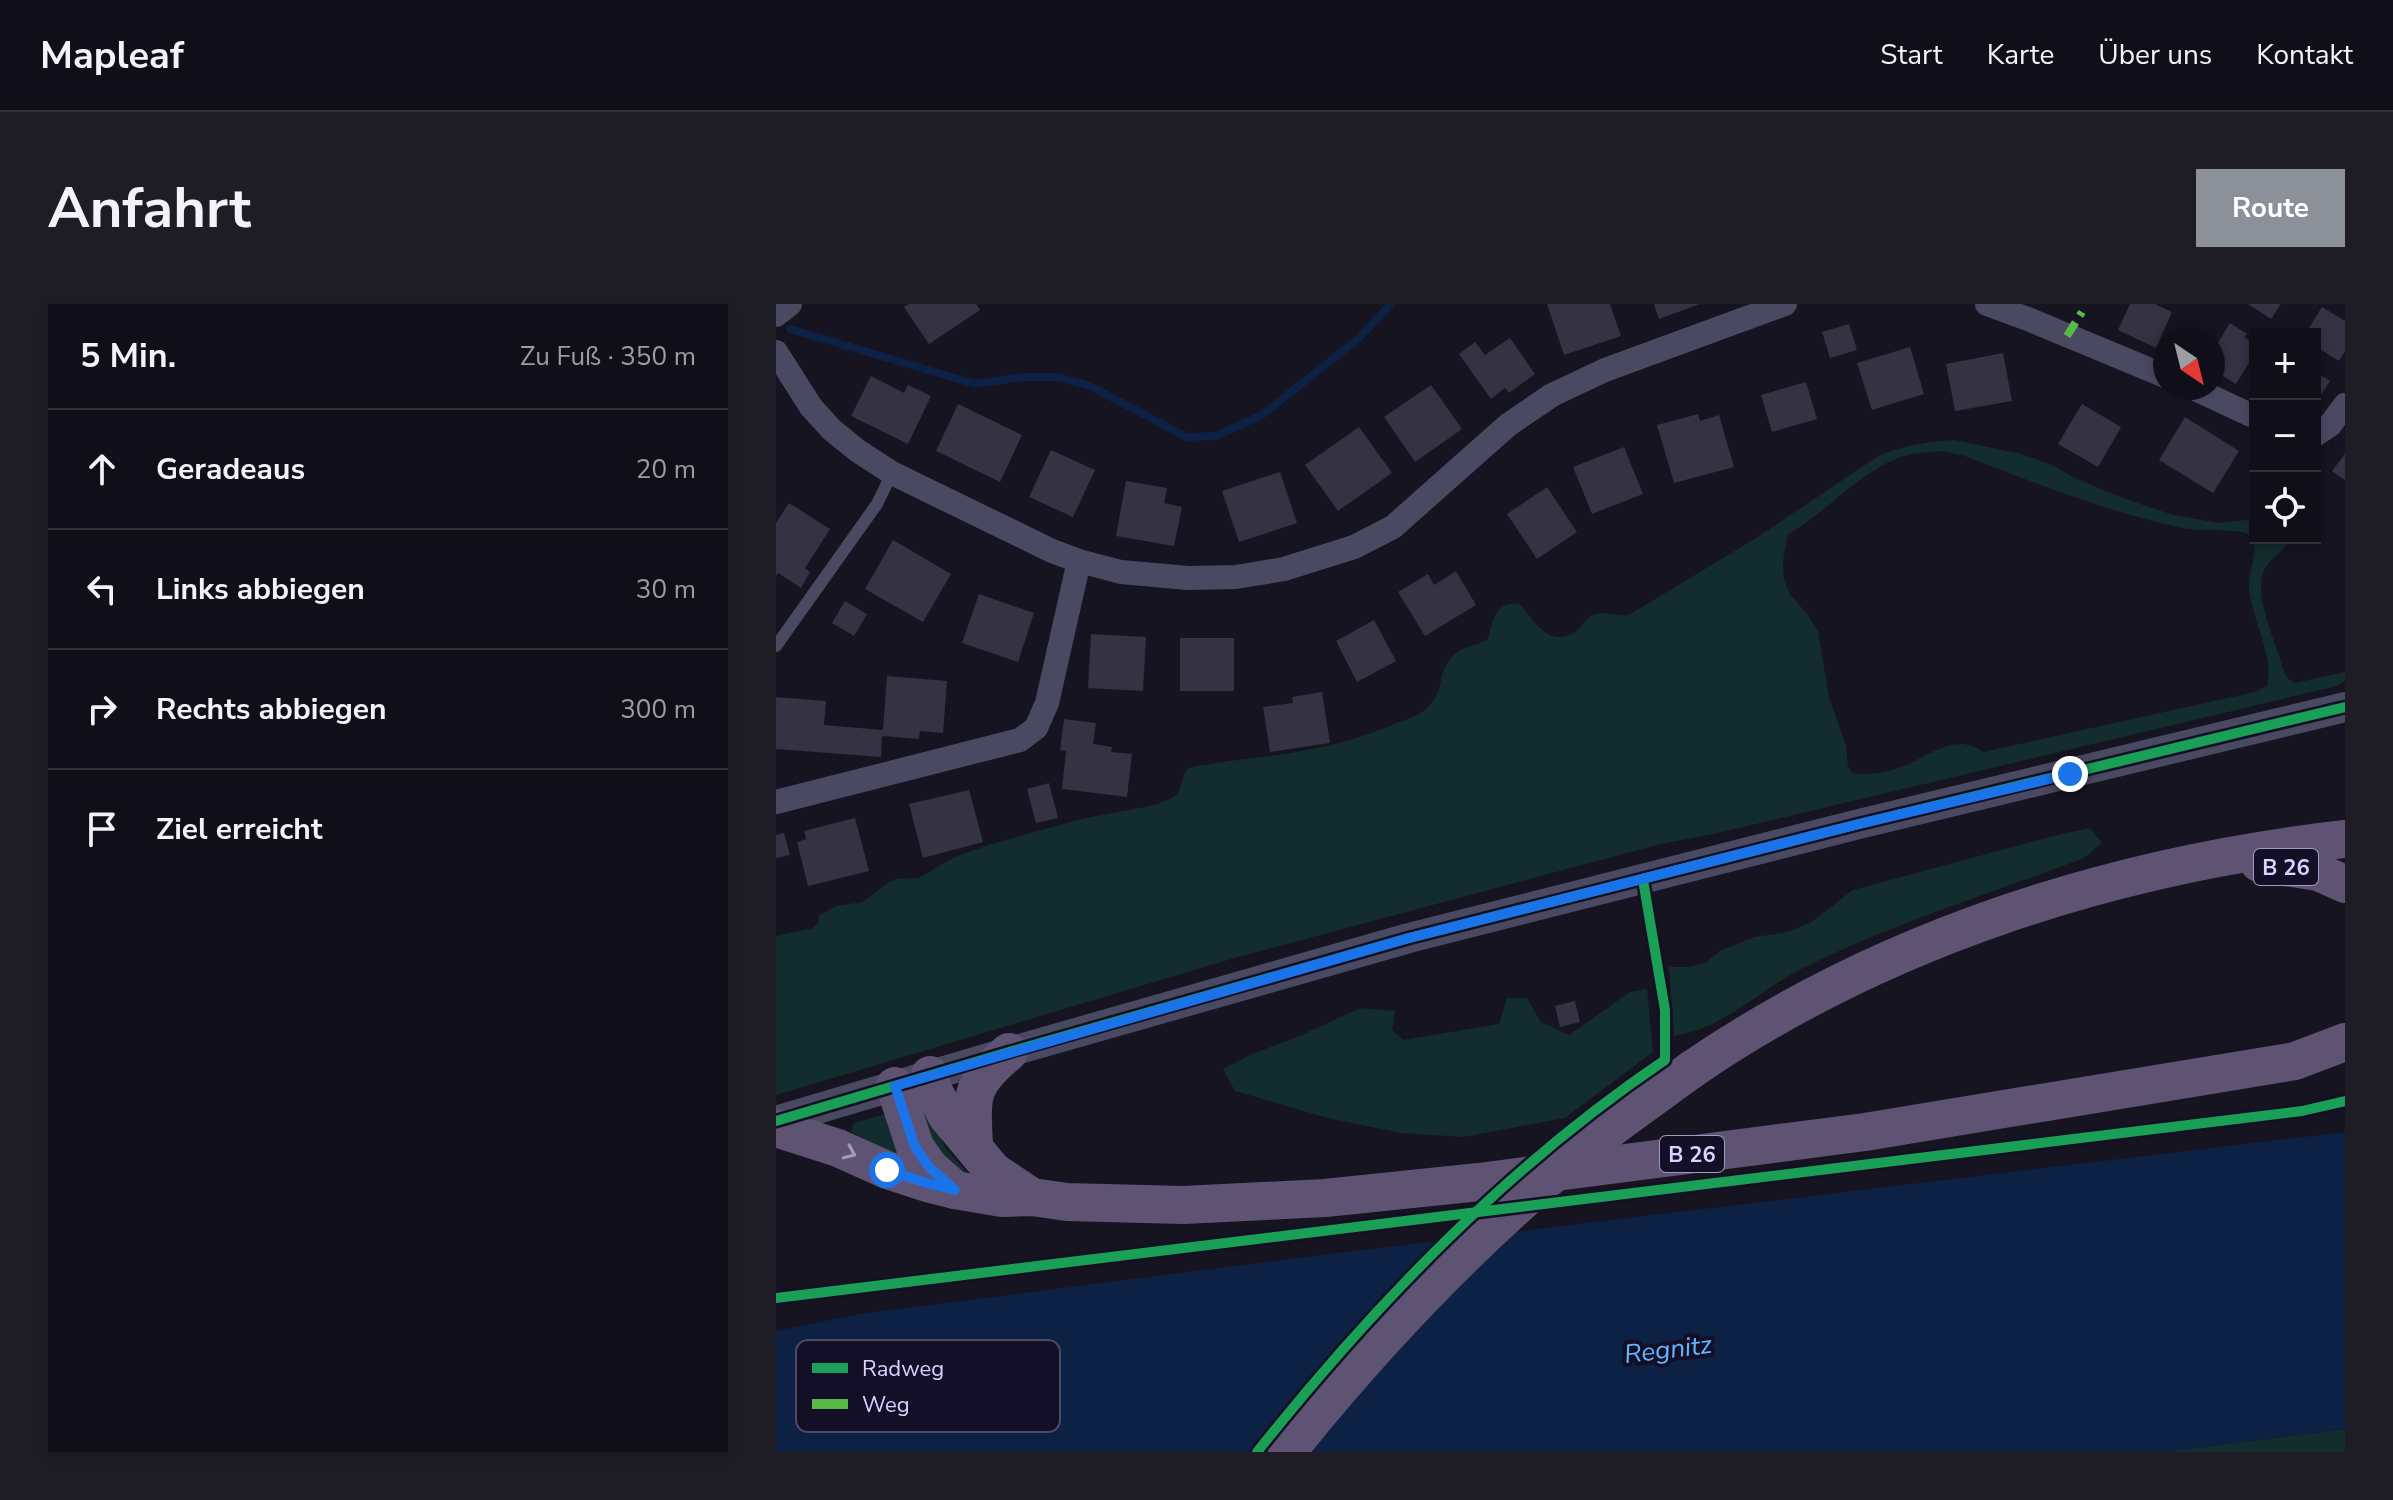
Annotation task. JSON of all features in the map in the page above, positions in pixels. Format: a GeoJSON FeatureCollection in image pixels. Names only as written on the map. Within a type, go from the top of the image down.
{"type":"FeatureCollection","features":[{"type":"Feature","properties":{"kind":"main road","name":"B 26"},"geometry":{"type":"LineString","coordinates":[[1287,1452],[1412,1307],[1475,1244],[1539,1186],[1608,1131],[1739,1037],[1835,984],[1959,931],[2055,897],[2224,858],[2345,839]]}},
{"type":"Feature","properties":{"kind":"main road","name":"B 26"},"geometry":{"type":"LineString","coordinates":[[2224,858],[2318,872],[2345,884]]}},
{"type":"Feature","properties":{"kind":"main road","name":"B 26"},"geometry":{"type":"LineString","coordinates":[[776,1128],[838,1148],[887,1170],[927,1183],[1002,1198],[1183,1205],[1325,1198],[1479,1182],[1865,1132],[2295,1061],[2345,1042]]}},
{"type":"Feature","properties":{"kind":"main road"},"geometry":{"type":"LineString","coordinates":[[974,1147],[975,1090],[986,1071],[1009,1052]]}},
{"type":"Feature","properties":{"kind":"main road"},"geometry":{"type":"LineString","coordinates":[[912,1080],[915,1147],[929,1167],[955,1190]]}},
{"type":"Feature","properties":{"kind":"main road","name":"B 26"},"geometry":{"type":"LineString","coordinates":[[912,1080],[932,1088],[947,1116],[993,1171],[1032,1197]]}},
{"type":"Feature","properties":{"kind":"street"},"geometry":{"type":"LineString","coordinates":[[776,315],[790,304]]}},
{"type":"Feature","properties":{"kind":"street"},"geometry":{"type":"LineString","coordinates":[[776,352],[811,407],[832,430],[892,473],[1052,551],[1079,561],[1121,572],[1188,578],[1236,577],[1284,569],[1354,547],[1393,527],[1508,425],[1552,395],[1605,370],[1785,304]]}},
{"type":"Feature","properties":{"kind":"street"},"geometry":{"type":"LineString","coordinates":[[1987,304],[2153,371]]}},
{"type":"Feature","properties":{"kind":"street"},"geometry":{"type":"LineString","coordinates":[[2219,400],[2249,414]]}},
{"type":"Feature","properties":{"kind":"street"},"geometry":{"type":"LineString","coordinates":[[2321,431],[2330,425],[2345,405]]}},
{"type":"Feature","properties":{"kind":"street"},"geometry":{"type":"LineString","coordinates":[[776,802],[1020,740],[1036,728],[1047,703],[1079,561]]}},
{"type":"Feature","properties":{"kind":"street"},"geometry":{"type":"LineString","coordinates":[[776,1121],[1395,942],[1859,824],[2345,707]]}},
{"type":"Feature","properties":{"kind":"lane"},"geometry":{"type":"LineString","coordinates":[[776,646],[877,504],[892,473]]}},
{"type":"Feature","properties":{"kind":"green space"},"geometry":{"type":"Polygon","coordinates":[[[1954,440],[2022,454],[2120,497],[2173,515],[2220,523],[2249,520],[2249,534],[2187,529],[2123,513],[1962,455],[1942,451],[1914,454],[1883,465],[1788,534],[1783,561],[1789,593],[1818,631],[1829,697],[1846,746],[1848,766],[1853,773],[1871,774],[1896,769],[1952,745],[1973,746],[1983,752],[2255,692],[2267,686],[2266,651],[2249,589],[2254,544],[2286,544],[2265,568],[2261,583],[2264,609],[2288,679],[2295,683],[2345,672],[2345,681],[2337,686],[1661,844],[1238,957],[776,1095],[776,936],[813,928],[818,923],[819,915],[836,906],[863,902],[889,882],[919,878],[954,857],[1081,819],[1155,805],[1174,797],[1189,768],[1318,748],[1356,738],[1412,717],[1430,705],[1444,670],[1454,655],[1487,640],[1496,614],[1504,606],[1519,604],[1542,630],[1556,637],[1574,633],[1596,614],[1629,615],[1756,538],[1880,455],[1925,443],[1954,440]]]}},
{"type":"Feature","properties":{"kind":"green space"},"geometry":{"type":"Polygon","coordinates":[[[2090,828],[2102,843],[2084,858],[1837,952],[1787,977],[1726,1017],[1693,1032],[1674,1036],[1669,967],[1705,963],[1720,951],[1754,937],[1784,933],[1810,923],[1853,890],[2090,828]]]}},
{"type":"Feature","properties":{"kind":"green space"},"geometry":{"type":"Polygon","coordinates":[[[1647,989],[1653,1052],[1565,1118],[1463,1137],[1401,1133],[1328,1118],[1235,1091],[1223,1069],[1361,1008],[1395,1011],[1392,1030],[1403,1040],[1499,1024],[1507,998],[1527,998],[1541,1022],[1569,1035],[1630,992],[1647,989]]]}},
{"type":"Feature","properties":{"kind":"green space"},"geometry":{"type":"Polygon","coordinates":[[[924,1111],[931,1117],[946,1149],[977,1183],[938,1162],[921,1116],[924,1111]]]}},
{"type":"Feature","properties":{"kind":"green space"},"geometry":{"type":"Polygon","coordinates":[[[889,1113],[900,1157],[851,1132],[854,1123],[889,1113]]]}},
{"type":"Feature","properties":{"kind":"green space"},"geometry":{"type":"Polygon","coordinates":[[[2345,1429],[2345,1452],[2162,1452],[2345,1429]]]}},
{"type":"Feature","properties":{"kind":"water","name":"Regnitz"},"geometry":{"type":"Polygon","coordinates":[[[2345,1132],[2345,1429],[2162,1452],[776,1452],[776,1331],[859,1314],[1320,1255],[2345,1132]]]}},
{"type":"Feature","properties":{"kind":"building"},"geometry":{"type":"Polygon","coordinates":[[[909,304],[976,304],[980,310],[929,344],[904,307],[909,304]]]}},
{"type":"Feature","properties":{"kind":"building"},"geometry":{"type":"Polygon","coordinates":[[[1547,304],[1610,304],[1621,336],[1564,355],[1547,304]]]}},
{"type":"Feature","properties":{"kind":"building"},"geometry":{"type":"Polygon","coordinates":[[[1654,304],[1700,304],[1659,319],[1654,304]]]}},
{"type":"Feature","properties":{"kind":"building"},"geometry":{"type":"Polygon","coordinates":[[[2130,304],[2155,304],[2172,312],[2165,328],[2153,328],[2153,347],[2118,330],[2130,304]]]}},
{"type":"Feature","properties":{"kind":"building"},"geometry":{"type":"Polygon","coordinates":[[[2248,304],[2281,304],[2271,319],[2248,304]]]}},
{"type":"Feature","properties":{"kind":"building"},"geometry":{"type":"Polygon","coordinates":[[[2322,307],[2345,321],[2345,351],[2339,361],[2321,350],[2321,328],[2309,328],[2322,307]]]}},
{"type":"Feature","properties":{"kind":"building"},"geometry":{"type":"Polygon","coordinates":[[[2230,323],[2247,334],[2244,337],[2249,340],[2249,363],[2236,384],[2225,377],[2225,331],[2230,323]]]}},
{"type":"Feature","properties":{"kind":"building"},"geometry":{"type":"Polygon","coordinates":[[[1849,324],[1857,350],[1830,358],[1822,332],[1849,324]]]}},
{"type":"Feature","properties":{"kind":"building"},"geometry":{"type":"Polygon","coordinates":[[[1510,338],[1535,374],[1509,393],[1505,388],[1491,399],[1459,354],[1475,342],[1485,355],[1510,338]]]}},
{"type":"Feature","properties":{"kind":"building"},"geometry":{"type":"Polygon","coordinates":[[[1910,347],[1924,394],[1872,410],[1857,363],[1910,347]]]}},
{"type":"Feature","properties":{"kind":"building"},"geometry":{"type":"Polygon","coordinates":[[[2003,353],[2012,401],[1955,411],[1946,364],[2003,353]]]}},
{"type":"Feature","properties":{"kind":"building"},"geometry":{"type":"Polygon","coordinates":[[[871,376],[904,393],[908,385],[931,396],[908,444],[851,416],[871,376]]]}},
{"type":"Feature","properties":{"kind":"building"},"geometry":{"type":"Polygon","coordinates":[[[2321,376],[2330,381],[2321,395],[2321,376]]]}},
{"type":"Feature","properties":{"kind":"building"},"geometry":{"type":"Polygon","coordinates":[[[1806,382],[1817,419],[1772,432],[1761,395],[1806,382]]]}},
{"type":"Feature","properties":{"kind":"building"},"geometry":{"type":"Polygon","coordinates":[[[1431,385],[1462,429],[1415,462],[1384,417],[1431,385]]]}},
{"type":"Feature","properties":{"kind":"building"},"geometry":{"type":"Polygon","coordinates":[[[958,404],[1022,435],[1000,482],[936,451],[958,404]]]}},
{"type":"Feature","properties":{"kind":"building"},"geometry":{"type":"Polygon","coordinates":[[[2082,404],[2121,427],[2098,467],[2058,444],[2082,404]]]}},
{"type":"Feature","properties":{"kind":"building"},"geometry":{"type":"Polygon","coordinates":[[[1698,414],[1700,421],[1719,415],[1734,467],[1674,483],[1657,425],[1698,414]]]}},
{"type":"Feature","properties":{"kind":"building"},"geometry":{"type":"Polygon","coordinates":[[[2185,417],[2239,451],[2213,493],[2159,460],[2185,417]]]}},
{"type":"Feature","properties":{"kind":"building"},"geometry":{"type":"Polygon","coordinates":[[[1359,427],[1392,473],[1338,511],[1305,465],[1359,427]]]}},
{"type":"Feature","properties":{"kind":"building"},"geometry":{"type":"Polygon","coordinates":[[[1624,447],[1643,494],[1592,514],[1573,467],[1624,447]]]}},
{"type":"Feature","properties":{"kind":"building"},"geometry":{"type":"Polygon","coordinates":[[[1051,450],[1095,470],[1073,517],[1029,497],[1051,450]]]}},
{"type":"Feature","properties":{"kind":"building"},"geometry":{"type":"Polygon","coordinates":[[[2345,454],[2345,480],[2332,471],[2345,454]]]}},
{"type":"Feature","properties":{"kind":"building"},"geometry":{"type":"Polygon","coordinates":[[[1280,472],[1297,523],[1239,542],[1222,491],[1280,472]]]}},
{"type":"Feature","properties":{"kind":"building"},"geometry":{"type":"Polygon","coordinates":[[[1126,481],[1167,488],[1164,503],[1182,507],[1174,546],[1116,536],[1126,481]]]}},
{"type":"Feature","properties":{"kind":"building"},"geometry":{"type":"Polygon","coordinates":[[[1547,487],[1577,532],[1537,559],[1507,514],[1547,487]]]}},
{"type":"Feature","properties":{"kind":"building"},"geometry":{"type":"Polygon","coordinates":[[[789,503],[830,529],[805,568],[810,572],[801,588],[778,573],[776,576],[776,523],[789,503]]]}},
{"type":"Feature","properties":{"kind":"building"},"geometry":{"type":"Polygon","coordinates":[[[893,540],[951,574],[923,622],[865,589],[893,540]]]}},
{"type":"Feature","properties":{"kind":"building"},"geometry":{"type":"Polygon","coordinates":[[[1456,571],[1476,605],[1425,636],[1398,592],[1428,574],[1434,585],[1456,571]]]}},
{"type":"Feature","properties":{"kind":"building"},"geometry":{"type":"Polygon","coordinates":[[[979,594],[1034,613],[1018,662],[962,643],[979,594]]]}},
{"type":"Feature","properties":{"kind":"building"},"geometry":{"type":"Polygon","coordinates":[[[845,601],[867,614],[854,636],[832,623],[845,601]]]}},
{"type":"Feature","properties":{"kind":"building"},"geometry":{"type":"Polygon","coordinates":[[[1374,620],[1396,661],[1357,682],[1336,641],[1374,620]]]}},
{"type":"Feature","properties":{"kind":"building"},"geometry":{"type":"Polygon","coordinates":[[[1091,634],[1146,637],[1143,691],[1088,688],[1091,634]]]}},
{"type":"Feature","properties":{"kind":"building"},"geometry":{"type":"Polygon","coordinates":[[[1180,638],[1234,638],[1234,691],[1180,691],[1180,638]]]}},
{"type":"Feature","properties":{"kind":"building"},"geometry":{"type":"Polygon","coordinates":[[[887,676],[947,681],[943,733],[920,731],[919,739],[882,736],[881,757],[776,749],[776,697],[826,701],[824,725],[883,730],[887,676]]]}},
{"type":"Feature","properties":{"kind":"building"},"geometry":{"type":"Polygon","coordinates":[[[1322,692],[1330,743],[1270,752],[1263,707],[1293,703],[1292,697],[1322,692]]]}},
{"type":"Feature","properties":{"kind":"building"},"geometry":{"type":"Polygon","coordinates":[[[1064,719],[1096,723],[1093,744],[1112,747],[1111,752],[1132,754],[1127,797],[1062,789],[1066,751],[1060,750],[1064,719]]]}},
{"type":"Feature","properties":{"kind":"building"},"geometry":{"type":"Polygon","coordinates":[[[1049,783],[1058,818],[1036,823],[1027,789],[1049,783]]]}},
{"type":"Feature","properties":{"kind":"building"},"geometry":{"type":"Polygon","coordinates":[[[969,790],[983,842],[923,858],[909,804],[969,790]]]}},
{"type":"Feature","properties":{"kind":"building"},"geometry":{"type":"Polygon","coordinates":[[[855,818],[869,871],[808,886],[797,842],[806,839],[804,831],[855,818]]]}},
{"type":"Feature","properties":{"kind":"building"},"geometry":{"type":"Polygon","coordinates":[[[784,833],[790,855],[776,858],[776,835],[784,833]]]}},
{"type":"Feature","properties":{"kind":"building"},"geometry":{"type":"Polygon","coordinates":[[[1575,1001],[1580,1022],[1560,1027],[1555,1006],[1575,1001]]]}},
{"type":"Feature","properties":{"kind":"waterway"},"geometry":{"type":"LineString","coordinates":[[790,329],[975,384],[1021,377],[1058,377],[1090,386],[1187,437],[1216,436],[1262,415],[1357,340],[1391,304]]}},
{"type":"Feature","properties":{"kind":"marked path"},"geometry":{"type":"LineString","coordinates":[[2067,336],[2082,312]]}},
{"type":"Feature","properties":{"kind":"cycle path"},"geometry":{"type":"LineString","coordinates":[[776,1121],[1409,938],[1859,824],[2345,707]]}},
{"type":"Feature","properties":{"kind":"cycle path"},"geometry":{"type":"LineString","coordinates":[[1257,1452],[1348,1343],[1446,1240],[1552,1145],[1665,1060],[1665,1010],[1643,880]]}},
{"type":"Feature","properties":{"kind":"cycle path"},"geometry":{"type":"LineString","coordinates":[[776,1298],[2302,1111],[2345,1101]]}},
{"type":"Feature","properties":{"kind":"route"},"geometry":{"type":"LineString","coordinates":[[887,1170],[955,1190],[929,1167],[915,1147],[895,1086],[1409,938],[2070,774]]}}]}
